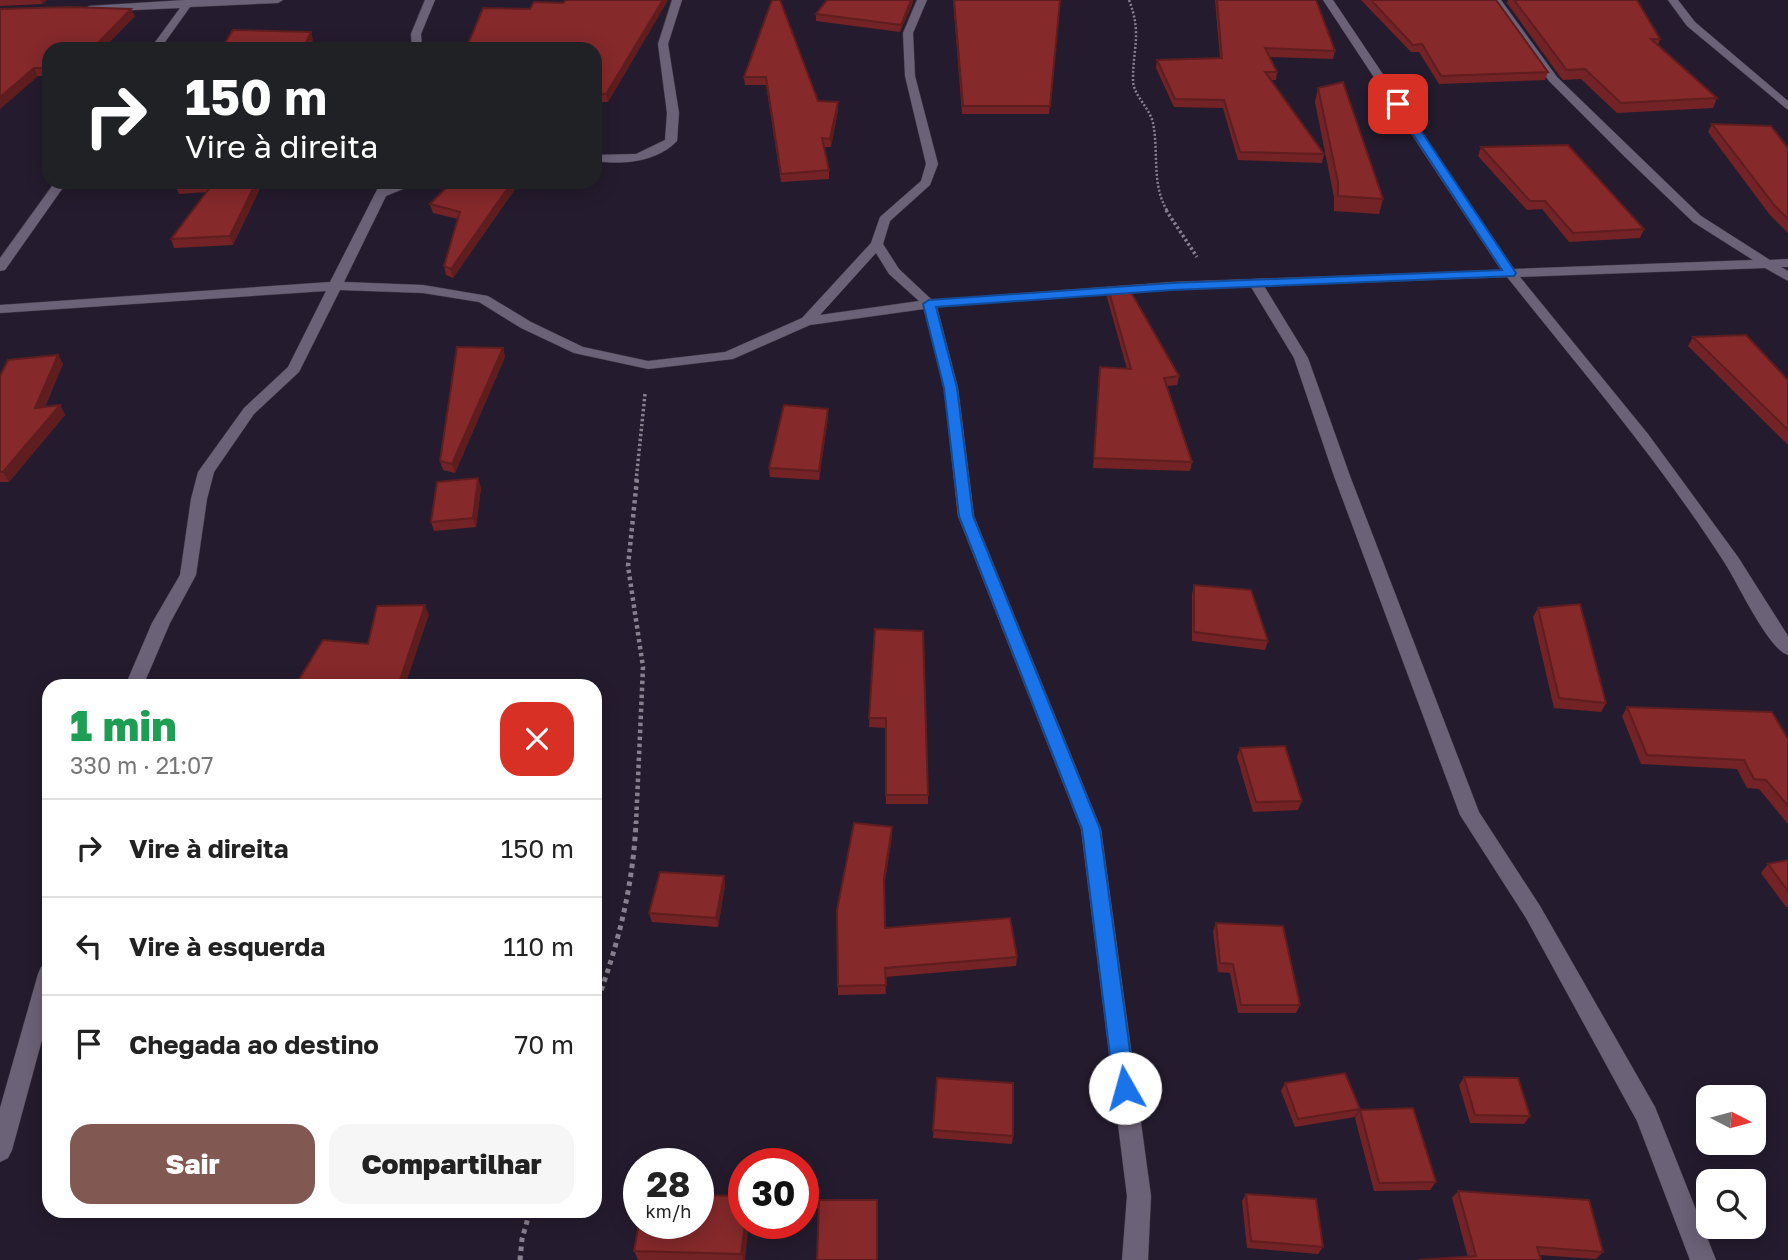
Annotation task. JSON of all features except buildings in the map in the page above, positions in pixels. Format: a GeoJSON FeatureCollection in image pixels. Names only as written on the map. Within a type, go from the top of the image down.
{"type":"FeatureCollection","features":[{"type":"Feature","properties":{"kind":"street"},"geometry":{"type":"LineString","coordinates":[[78,9],[278,0]]}},
{"type":"Feature","properties":{"kind":"street"},"geometry":{"type":"LineString","coordinates":[[417,42],[416,34],[430,0]]}},
{"type":"Feature","properties":{"kind":"street"},"geometry":{"type":"LineString","coordinates":[[602,158],[633,157],[661,150],[671,141],[673,113],[667,89],[663,44],[677,0]]}},
{"type":"Feature","properties":{"kind":"street"},"geometry":{"type":"LineString","coordinates":[[807,321],[877,244],[884,220],[926,182],[932,164],[926,130],[910,76],[908,33],[922,0]]}},
{"type":"Feature","properties":{"kind":"street"},"geometry":{"type":"LineString","coordinates":[[1328,0],[1510,273],[1643,437],[1732,561],[1769,624],[1788,649]]}},
{"type":"Feature","properties":{"kind":"street"},"geometry":{"type":"LineString","coordinates":[[1496,0],[1553,79],[1629,155],[1697,219],[1788,277]]}},
{"type":"Feature","properties":{"kind":"street"},"geometry":{"type":"LineString","coordinates":[[1673,0],[1691,24],[1788,107]]}},
{"type":"Feature","properties":{"kind":"street"},"geometry":{"type":"LineString","coordinates":[[160,42],[188,3]]}},
{"type":"Feature","properties":{"kind":"street"},"geometry":{"type":"LineString","coordinates":[[0,267],[56,189]]}},
{"type":"Feature","properties":{"kind":"street"},"geometry":{"type":"LineString","coordinates":[[137,679],[161,623],[188,575],[199,499],[206,472],[249,411],[294,369],[384,189]]}},
{"type":"Feature","properties":{"kind":"street"},"geometry":{"type":"LineString","coordinates":[[877,244],[894,271],[929,304],[951,388],[966,516],[1091,829],[1139,1196],[1135,1260]]}},
{"type":"Feature","properties":{"kind":"street"},"geometry":{"type":"LineString","coordinates":[[0,309],[336,286],[423,289],[482,299],[526,325],[579,350],[648,365],[728,356],[807,321],[929,304],[1255,282],[1788,263]]}},
{"type":"Feature","properties":{"kind":"street"},"geometry":{"type":"LineString","coordinates":[[1255,282],[1301,358],[1342,476],[1470,815],[1533,912],[1647,1115],[1703,1260]]}},
{"type":"Feature","properties":{"kind":"street"},"geometry":{"type":"LineString","coordinates":[[0,1150],[42,999]]}},
{"type":"Feature","properties":{"kind":"path"},"geometry":{"type":"LineString","coordinates":[[1129,0],[1139,51],[1132,82],[1153,120],[1160,200],[1217,284]]}},
{"type":"Feature","properties":{"kind":"path"},"geometry":{"type":"LineString","coordinates":[[602,988],[615,954],[634,867],[643,667],[628,566],[648,365]]}},
{"type":"Feature","properties":{"kind":"path"},"geometry":{"type":"LineString","coordinates":[[520,1260],[528,1218]]}},
{"type":"Feature","properties":{"kind":"route"},"geometry":{"type":"LineString","coordinates":[[1125,1088],[1091,829],[966,516],[951,388],[929,304],[1172,286],[1510,273],[1398,104]]}}]}
